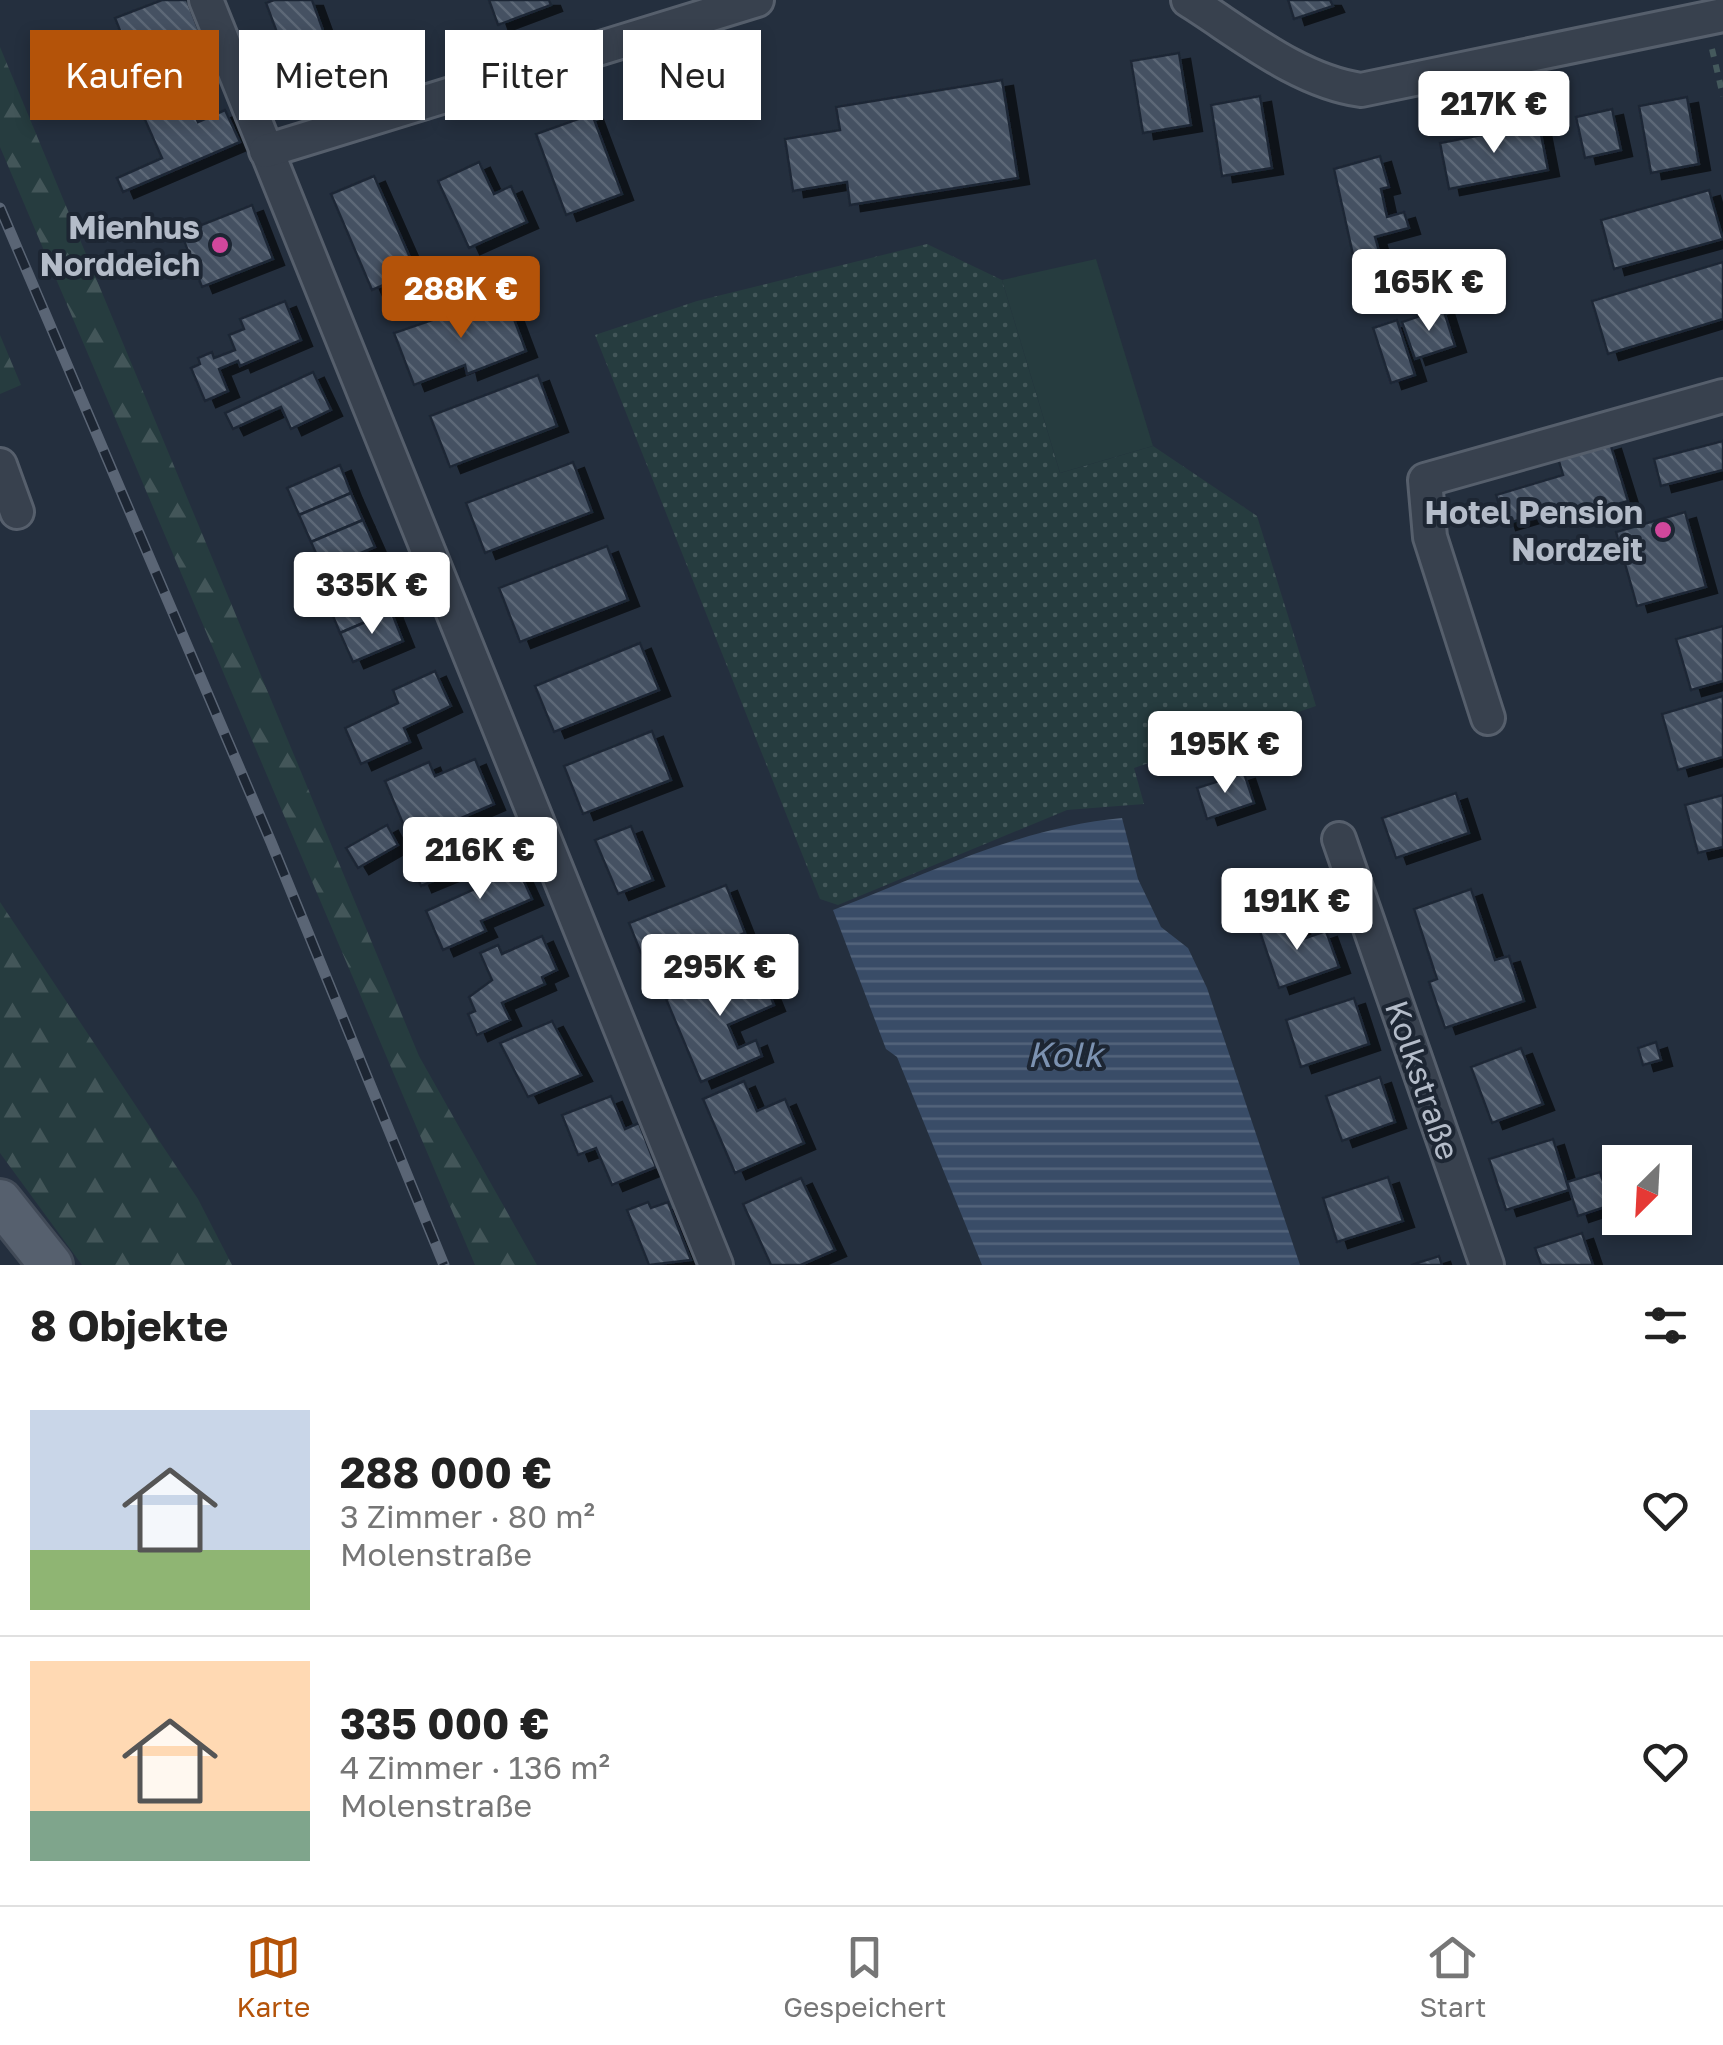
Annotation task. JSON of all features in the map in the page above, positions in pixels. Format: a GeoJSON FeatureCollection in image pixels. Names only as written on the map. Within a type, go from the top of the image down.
{"type":"FeatureCollection","features":[{"type":"Feature","properties":{"kind":"main road"},"geometry":{"type":"LineString","coordinates":[[0,1200],[51,1265]]}},
{"type":"Feature","properties":{"kind":"street"},"geometry":{"type":"LineString","coordinates":[[206,0],[716,1265]]}},
{"type":"Feature","properties":{"kind":"street"},"geometry":{"type":"LineString","coordinates":[[266,151],[756,0]]}},
{"type":"Feature","properties":{"kind":"street"},"geometry":{"type":"LineString","coordinates":[[1188,0],[1305,73],[1333,86],[1361,90],[1714,17]]}},
{"type":"Feature","properties":{"kind":"street"},"geometry":{"type":"LineString","coordinates":[[1488,718],[1430,537],[1425,480],[1723,396]]}},
{"type":"Feature","properties":{"kind":"street"},"geometry":{"type":"LineString","coordinates":[[0,465],[17,512]]}},
{"type":"Feature","properties":{"kind":"street","name":"Kolkstraße"},"geometry":{"type":"LineString","coordinates":[[1339,839],[1487,1265]]}},
{"type":"Feature","properties":{"kind":"path"},"geometry":{"type":"LineString","coordinates":[[1714,17],[1723,96]]}},
{"type":"Feature","properties":{"kind":"green space"},"geometry":{"type":"Polygon","coordinates":[[[0,47],[419,1056],[537,1265],[475,1265],[0,147],[0,47]]]}},
{"type":"Feature","properties":{"kind":"green space"},"geometry":{"type":"Polygon","coordinates":[[[927,244],[1002,280],[1060,473],[1153,446],[1257,516],[1316,706],[1134,768],[1144,804],[1067,810],[838,905],[820,899],[595,335],[697,301],[927,244]]]}},
{"type":"Feature","properties":{"kind":"green space"},"geometry":{"type":"Polygon","coordinates":[[[1096,259],[1153,446],[1060,473],[1002,280],[1096,259]]]}},
{"type":"Feature","properties":{"kind":"green space"},"geometry":{"type":"Polygon","coordinates":[[[0,335],[21,385],[0,394],[0,335]]]}},
{"type":"Feature","properties":{"kind":"green space"},"geometry":{"type":"Polygon","coordinates":[[[0,902],[198,1199],[232,1265],[82,1265],[0,1153],[0,902]]]}},
{"type":"Feature","properties":{"kind":"water","name":"Kolk"},"geometry":{"type":"Polygon","coordinates":[[[1122,818],[1138,879],[1161,927],[1188,948],[1207,988],[1300,1265],[982,1265],[897,1057],[886,1049],[833,910],[1011,842],[1084,823],[1122,818]]]}},
{"type":"Feature","properties":{"kind":"building"},"geometry":{"type":"Polygon","coordinates":[[[162,0],[187,0],[199,30],[120,30],[115,18],[162,0]]]}},
{"type":"Feature","properties":{"kind":"building"},"geometry":{"type":"Polygon","coordinates":[[[312,0],[323,30],[276,30],[266,3],[312,0]]]}},
{"type":"Feature","properties":{"kind":"building"},"geometry":{"type":"Polygon","coordinates":[[[489,0],[549,0],[551,5],[498,25],[489,0]]]}},
{"type":"Feature","properties":{"kind":"building"},"geometry":{"type":"Polygon","coordinates":[[[1288,0],[1330,0],[1333,6],[1294,19],[1288,0]]]}},
{"type":"Feature","properties":{"kind":"building"},"geometry":{"type":"Polygon","coordinates":[[[1179,53],[1191,125],[1143,133],[1131,61],[1179,53]]]}},
{"type":"Feature","properties":{"kind":"building"},"geometry":{"type":"Polygon","coordinates":[[[1002,80],[1018,178],[850,205],[847,182],[793,191],[785,139],[840,130],[836,107],[1002,80]]]}},
{"type":"Feature","properties":{"kind":"building"},"geometry":{"type":"Polygon","coordinates":[[[1260,96],[1272,168],[1222,176],[1211,105],[1260,96]]]}},
{"type":"Feature","properties":{"kind":"building"},"geometry":{"type":"Polygon","coordinates":[[[1687,97],[1699,164],[1651,173],[1639,106],[1687,97]]]}},
{"type":"Feature","properties":{"kind":"building"},"geometry":{"type":"Polygon","coordinates":[[[1612,109],[1621,150],[1585,158],[1576,117],[1612,109]]]}},
{"type":"Feature","properties":{"kind":"building"},"geometry":{"type":"Polygon","coordinates":[[[225,110],[240,142],[123,192],[117,178],[162,158],[145,120],[219,120],[219,113],[225,110]]]}},
{"type":"Feature","properties":{"kind":"building"},"geometry":{"type":"Polygon","coordinates":[[[575,120],[594,120],[622,194],[566,215],[536,134],[575,120]]]}},
{"type":"Feature","properties":{"kind":"building"},"geometry":{"type":"Polygon","coordinates":[[[1539,124],[1548,170],[1449,189],[1440,143],[1539,124]]]}},
{"type":"Feature","properties":{"kind":"building"},"geometry":{"type":"Polygon","coordinates":[[[1380,156],[1389,187],[1381,189],[1387,217],[1404,212],[1409,228],[1375,237],[1383,265],[1357,273],[1334,169],[1380,156]]]}},
{"type":"Feature","properties":{"kind":"building"},"geometry":{"type":"Polygon","coordinates":[[[479,162],[494,194],[511,186],[527,222],[469,248],[438,181],[479,162]]]}},
{"type":"Feature","properties":{"kind":"building"},"geometry":{"type":"Polygon","coordinates":[[[374,176],[416,271],[372,290],[331,194],[374,176]]]}},
{"type":"Feature","properties":{"kind":"building"},"geometry":{"type":"Polygon","coordinates":[[[1709,190],[1723,239],[1614,269],[1601,220],[1709,190]]]}},
{"type":"Feature","properties":{"kind":"building"},"geometry":{"type":"Polygon","coordinates":[[[252,205],[273,259],[202,287],[181,233],[252,205]]]}},
{"type":"Feature","properties":{"kind":"building"},"geometry":{"type":"Polygon","coordinates":[[[1723,262],[1723,319],[1608,354],[1592,301],[1723,262]]]}},
{"type":"Feature","properties":{"kind":"building"},"geometry":{"type":"Polygon","coordinates":[[[505,295],[526,351],[467,374],[465,365],[414,385],[394,333],[505,295]]]}},
{"type":"Feature","properties":{"kind":"building"},"geometry":{"type":"Polygon","coordinates":[[[285,301],[301,340],[240,366],[238,361],[219,369],[228,391],[205,401],[191,368],[200,364],[198,358],[212,352],[214,358],[235,350],[229,335],[244,329],[240,319],[285,301]]]}},
{"type":"Feature","properties":{"kind":"building"},"geometry":{"type":"Polygon","coordinates":[[[1443,308],[1455,346],[1415,359],[1402,322],[1443,308]]]}},
{"type":"Feature","properties":{"kind":"building"},"geometry":{"type":"Polygon","coordinates":[[[1397,320],[1415,375],[1391,383],[1373,328],[1397,320]]]}},
{"type":"Feature","properties":{"kind":"building"},"geometry":{"type":"Polygon","coordinates":[[[313,372],[331,410],[291,429],[281,407],[233,429],[225,413],[313,372]]]}},
{"type":"Feature","properties":{"kind":"building"},"geometry":{"type":"Polygon","coordinates":[[[538,375],[557,426],[450,467],[430,416],[538,375]]]}},
{"type":"Feature","properties":{"kind":"building"},"geometry":{"type":"Polygon","coordinates":[[[1723,441],[1723,470],[1661,486],[1654,459],[1723,441]]]}},
{"type":"Feature","properties":{"kind":"building"},"geometry":{"type":"Polygon","coordinates":[[[1610,443],[1628,501],[1576,516],[1572,504],[1505,524],[1496,495],[1563,475],[1558,458],[1610,443]]]}},
{"type":"Feature","properties":{"kind":"building"},"geometry":{"type":"Polygon","coordinates":[[[573,462],[592,512],[485,553],[466,503],[573,462]]]}},
{"type":"Feature","properties":{"kind":"building"},"geometry":{"type":"Polygon","coordinates":[[[340,465],[351,493],[299,515],[287,488],[340,465]]]}},
{"type":"Feature","properties":{"kind":"building"},"geometry":{"type":"Polygon","coordinates":[[[351,493],[363,520],[311,542],[299,515],[351,493]]]}},
{"type":"Feature","properties":{"kind":"building"},"geometry":{"type":"Polygon","coordinates":[[[1685,512],[1706,587],[1637,606],[1616,532],[1685,512]]]}},
{"type":"Feature","properties":{"kind":"building"},"geometry":{"type":"Polygon","coordinates":[[[363,520],[375,547],[323,569],[311,542],[363,520]]]}},
{"type":"Feature","properties":{"kind":"building"},"geometry":{"type":"Polygon","coordinates":[[[607,546],[628,600],[520,642],[499,588],[607,546]]]}},
{"type":"Feature","properties":{"kind":"building"},"geometry":{"type":"Polygon","coordinates":[[[379,583],[391,611],[340,633],[328,604],[379,583]]]}},
{"type":"Feature","properties":{"kind":"building"},"geometry":{"type":"Polygon","coordinates":[[[391,611],[403,641],[353,662],[340,633],[391,611]]]}},
{"type":"Feature","properties":{"kind":"building"},"geometry":{"type":"Polygon","coordinates":[[[1723,626],[1723,681],[1691,690],[1676,639],[1723,626]]]}},
{"type":"Feature","properties":{"kind":"building"},"geometry":{"type":"Polygon","coordinates":[[[640,643],[659,690],[554,732],[535,686],[640,643]]]}},
{"type":"Feature","properties":{"kind":"building"},"geometry":{"type":"Polygon","coordinates":[[[435,671],[451,706],[404,728],[410,742],[361,764],[345,728],[398,703],[393,690],[435,671]]]}},
{"type":"Feature","properties":{"kind":"building"},"geometry":{"type":"Polygon","coordinates":[[[1723,696],[1723,757],[1678,770],[1662,714],[1723,696]]]}},
{"type":"Feature","properties":{"kind":"building"},"geometry":{"type":"Polygon","coordinates":[[[652,731],[671,780],[583,814],[564,766],[652,731]]]}},
{"type":"Feature","properties":{"kind":"building"},"geometry":{"type":"Polygon","coordinates":[[[475,759],[494,804],[410,840],[385,781],[429,762],[435,776],[475,759]]]}},
{"type":"Feature","properties":{"kind":"building"},"geometry":{"type":"Polygon","coordinates":[[[1244,773],[1254,803],[1207,819],[1197,788],[1244,773]]]}},
{"type":"Feature","properties":{"kind":"building"},"geometry":{"type":"Polygon","coordinates":[[[1456,793],[1469,833],[1396,858],[1382,818],[1456,793]]]}},
{"type":"Feature","properties":{"kind":"building"},"geometry":{"type":"Polygon","coordinates":[[[1723,795],[1723,847],[1698,853],[1685,805],[1723,795]]]}},
{"type":"Feature","properties":{"kind":"building"},"geometry":{"type":"Polygon","coordinates":[[[387,825],[398,845],[358,868],[346,848],[387,825]]]}},
{"type":"Feature","properties":{"kind":"building"},"geometry":{"type":"Polygon","coordinates":[[[631,826],[653,880],[618,894],[595,840],[631,826]]]}},
{"type":"Feature","properties":{"kind":"building"},"geometry":{"type":"Polygon","coordinates":[[[444,846],[455,872],[421,886],[410,860],[444,846]]]}},
{"type":"Feature","properties":{"kind":"building"},"geometry":{"type":"Polygon","coordinates":[[[511,853],[532,899],[481,921],[486,931],[443,950],[426,911],[477,888],[469,871],[511,853]]]}},
{"type":"Feature","properties":{"kind":"building"},"geometry":{"type":"Polygon","coordinates":[[[726,885],[745,933],[648,971],[629,923],[726,885]]]}},
{"type":"Feature","properties":{"kind":"building"},"geometry":{"type":"Polygon","coordinates":[[[1471,889],[1495,960],[1509,956],[1524,1001],[1445,1028],[1429,982],[1437,979],[1414,909],[1471,889]]]}},
{"type":"Feature","properties":{"kind":"building"},"geometry":{"type":"Polygon","coordinates":[[[1295,917],[1303,939],[1326,931],[1339,967],[1279,988],[1259,929],[1295,917]]]}},
{"type":"Feature","properties":{"kind":"building"},"geometry":{"type":"Polygon","coordinates":[[[542,936],[557,970],[542,977],[545,984],[502,1003],[510,1020],[477,1035],[468,1014],[475,1011],[469,997],[492,980],[480,953],[498,945],[502,954],[542,936]]]}},
{"type":"Feature","properties":{"kind":"building"},"geometry":{"type":"Polygon","coordinates":[[[756,961],[774,1005],[728,1025],[738,1048],[756,1040],[762,1056],[701,1082],[666,999],[756,961]]]}},
{"type":"Feature","properties":{"kind":"building"},"geometry":{"type":"Polygon","coordinates":[[[1354,998],[1369,1044],[1301,1067],[1286,1020],[1354,998]]]}},
{"type":"Feature","properties":{"kind":"building"},"geometry":{"type":"Polygon","coordinates":[[[552,1021],[581,1075],[528,1097],[500,1043],[552,1021]]]}},
{"type":"Feature","properties":{"kind":"building"},"geometry":{"type":"Polygon","coordinates":[[[1656,1042],[1661,1060],[1643,1065],[1638,1048],[1656,1042]]]}},
{"type":"Feature","properties":{"kind":"building"},"geometry":{"type":"Polygon","coordinates":[[[1521,1048],[1543,1104],[1492,1123],[1471,1067],[1521,1048]]]}},
{"type":"Feature","properties":{"kind":"building"},"geometry":{"type":"Polygon","coordinates":[[[1380,1077],[1395,1122],[1342,1141],[1326,1096],[1380,1077]]]}},
{"type":"Feature","properties":{"kind":"building"},"geometry":{"type":"Polygon","coordinates":[[[744,1081],[757,1111],[785,1099],[804,1143],[735,1173],[703,1099],[744,1081]]]}},
{"type":"Feature","properties":{"kind":"building"},"geometry":{"type":"Polygon","coordinates":[[[611,1096],[625,1129],[639,1123],[656,1167],[612,1185],[596,1148],[578,1155],[562,1115],[611,1096]]]}},
{"type":"Feature","properties":{"kind":"building"},"geometry":{"type":"Polygon","coordinates":[[[1553,1139],[1569,1190],[1506,1210],[1489,1159],[1553,1139]]]}},
{"type":"Feature","properties":{"kind":"building"},"geometry":{"type":"Polygon","coordinates":[[[1600,1172],[1602,1208],[1578,1216],[1567,1182],[1600,1172]]]}},
{"type":"Feature","properties":{"kind":"building"},"geometry":{"type":"Polygon","coordinates":[[[1388,1177],[1403,1221],[1337,1242],[1323,1198],[1388,1177]]]}},
{"type":"Feature","properties":{"kind":"building"},"geometry":{"type":"Polygon","coordinates":[[[801,1178],[835,1250],[801,1265],[771,1265],[743,1204],[801,1178]]]}},
{"type":"Feature","properties":{"kind":"building"},"geometry":{"type":"Polygon","coordinates":[[[648,1202],[651,1208],[668,1202],[691,1260],[649,1265],[627,1210],[648,1202]]]}},
{"type":"Feature","properties":{"kind":"building"},"geometry":{"type":"Polygon","coordinates":[[[1582,1233],[1593,1265],[1541,1265],[1535,1248],[1582,1233]]]}},
{"type":"Feature","properties":{"kind":"building"},"geometry":{"type":"Polygon","coordinates":[[[1439,1256],[1442,1265],[1411,1265],[1439,1256]]]}},
{"type":"Feature","properties":{"kind":"railway"},"geometry":{"type":"LineString","coordinates":[[0,208],[271,842],[444,1265]]}},
{"type":"Feature","properties":{"kind":"place","name":"Mienhus Norddeich"},"geometry":{"type":"Point","coordinates":[220,245]}},
{"type":"Feature","properties":{"kind":"place","name":"Hotel Pension Nordzeit"},"geometry":{"type":"Point","coordinates":[1663,530]}}]}
